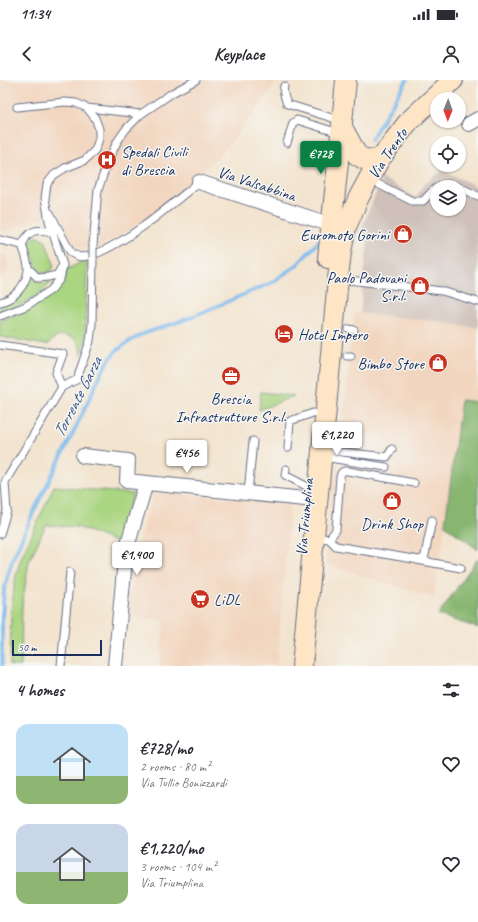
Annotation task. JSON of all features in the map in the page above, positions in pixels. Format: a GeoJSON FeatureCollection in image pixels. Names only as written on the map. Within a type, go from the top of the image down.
{"type":"FeatureCollection","features":[{"type":"Feature","properties":{"kind":"main road","name":"Via Triumplina"},"geometry":{"type":"LineString","coordinates":[[290,666],[346,80]]}},
{"type":"Feature","properties":{"kind":"main road","name":"Via Trento"},"geometry":{"type":"LineString","coordinates":[[343,242],[346,227],[355,205],[379,160],[409,121],[453,80]]}},
{"type":"Feature","properties":{"kind":"main road"},"geometry":{"type":"LineString","coordinates":[[342,128],[357,155],[364,159],[379,160]]}},
{"type":"Feature","properties":{"kind":"main road","name":"Via Triumplina"},"geometry":{"type":"LineString","coordinates":[[302,666],[314,571],[321,538],[321,453],[343,242]]}},
{"type":"Feature","properties":{"kind":"street","name":"Via Valsabbina"},"geometry":{"type":"LineString","coordinates":[[199,182],[332,225]]}},
{"type":"Feature","properties":{"kind":"street"},"geometry":{"type":"LineString","coordinates":[[83,456],[128,461],[126,481],[248,493],[306,492]]}},
{"type":"Feature","properties":{"kind":"street"},"geometry":{"type":"LineString","coordinates":[[115,666],[126,550],[146,483]]}},
{"type":"Feature","properties":{"kind":"lane"},"geometry":{"type":"LineString","coordinates":[[0,534],[7,511],[5,482],[62,387],[78,379],[90,341],[92,324],[91,256],[98,190],[108,161],[126,128],[141,114],[172,93],[196,80]]}},
{"type":"Feature","properties":{"kind":"lane"},"geometry":{"type":"LineString","coordinates":[[284,86],[284,95],[287,104],[342,128]]}},
{"type":"Feature","properties":{"kind":"lane"},"geometry":{"type":"LineString","coordinates":[[17,107],[65,102],[76,103],[87,108],[141,114]]}},
{"type":"Feature","properties":{"kind":"lane"},"geometry":{"type":"LineString","coordinates":[[0,316],[26,306],[51,290],[60,279],[63,265],[49,221],[45,198],[47,184],[54,174],[85,160],[95,150],[99,140],[99,129],[95,118],[87,108]]}},
{"type":"Feature","properties":{"kind":"lane"},"geometry":{"type":"LineString","coordinates":[[287,143],[293,123],[297,120],[342,128]]}},
{"type":"Feature","properties":{"kind":"lane"},"geometry":{"type":"LineString","coordinates":[[368,179],[412,201],[423,201],[430,194]]}},
{"type":"Feature","properties":{"kind":"lane","name":"Via Valsabbina"},"geometry":{"type":"LineString","coordinates":[[91,256],[121,241],[154,218],[199,182]]}},
{"type":"Feature","properties":{"kind":"lane"},"geometry":{"type":"LineString","coordinates":[[466,190],[478,196]]}},
{"type":"Feature","properties":{"kind":"lane"},"geometry":{"type":"LineString","coordinates":[[48,210],[71,252],[77,256],[91,256]]}},
{"type":"Feature","properties":{"kind":"lane"},"geometry":{"type":"LineString","coordinates":[[0,302],[11,297],[20,290],[24,282],[28,269],[22,245],[26,236],[33,231],[52,232]]}},
{"type":"Feature","properties":{"kind":"lane"},"geometry":{"type":"LineString","coordinates":[[0,240],[22,245]]}},
{"type":"Feature","properties":{"kind":"lane"},"geometry":{"type":"LineString","coordinates":[[28,269],[38,278],[48,277],[57,274],[63,265]]}},
{"type":"Feature","properties":{"kind":"lane"},"geometry":{"type":"LineString","coordinates":[[338,279],[442,291],[478,302]]}},
{"type":"Feature","properties":{"kind":"lane"},"geometry":{"type":"LineString","coordinates":[[0,345],[63,354],[56,374],[62,387]]}},
{"type":"Feature","properties":{"kind":"lane"},"geometry":{"type":"LineString","coordinates":[[288,448],[290,421],[313,413]]}},
{"type":"Feature","properties":{"kind":"lane"},"geometry":{"type":"LineString","coordinates":[[248,493],[253,441]]}},
{"type":"Feature","properties":{"kind":"lane"},"geometry":{"type":"LineString","coordinates":[[321,453],[387,457],[392,449]]}},
{"type":"Feature","properties":{"kind":"lane"},"geometry":{"type":"LineString","coordinates":[[321,453],[386,467]]}},
{"type":"Feature","properties":{"kind":"lane"},"geometry":{"type":"LineString","coordinates":[[286,469],[285,475],[306,492]]}},
{"type":"Feature","properties":{"kind":"lane"},"geometry":{"type":"LineString","coordinates":[[321,538],[336,530],[340,477],[343,471],[414,483]]}},
{"type":"Feature","properties":{"kind":"lane"},"geometry":{"type":"LineString","coordinates":[[417,560],[422,559],[425,555],[432,520]]}},
{"type":"Feature","properties":{"kind":"lane"},"geometry":{"type":"LineString","coordinates":[[321,538],[336,546],[461,568]]}},
{"type":"Feature","properties":{"kind":"lane"},"geometry":{"type":"LineString","coordinates":[[62,666],[70,572]]}},
{"type":"Feature","properties":{"kind":"shaded area","name":"Spedali Civili di Brescia"},"geometry":{"type":"Polygon","coordinates":[[[0,80],[276,80],[269,93],[235,137],[206,168],[176,196],[159,210],[124,234],[98,247],[84,249],[71,243],[59,212],[8,230],[0,231],[0,80]]]}},
{"type":"Feature","properties":{"kind":"shaded area"},"geometry":{"type":"Polygon","coordinates":[[[440,172],[446,172],[463,180],[430,180],[440,172]]]}},
{"type":"Feature","properties":{"kind":"shaded area"},"geometry":{"type":"Polygon","coordinates":[[[382,178],[416,198],[424,185],[430,180],[430,216],[466,216],[466,181],[478,187],[478,328],[436,321],[360,313],[368,241],[358,237],[382,178]]]}},
{"type":"Feature","properties":{"kind":"shaded area"},"geometry":{"type":"Polygon","coordinates":[[[0,254],[6,257],[8,269],[0,278],[0,254]]]}},
{"type":"Feature","properties":{"kind":"shaded area"},"geometry":{"type":"Polygon","coordinates":[[[354,312],[436,321],[478,328],[478,402],[461,400],[451,484],[434,598],[325,564],[334,463],[389,472],[391,463],[340,454],[354,312]]]}},
{"type":"Feature","properties":{"kind":"shaded area"},"geometry":{"type":"Polygon","coordinates":[[[154,492],[290,504],[277,666],[160,666],[164,620],[128,617],[135,551],[154,492]]]}},
{"type":"Feature","properties":{"kind":"green space"},"geometry":{"type":"Polygon","coordinates":[[[35,237],[40,237],[45,240],[54,264],[53,269],[48,273],[43,273],[38,270],[29,246],[30,241],[35,237]]]}},
{"type":"Feature","properties":{"kind":"green space"},"geometry":{"type":"Polygon","coordinates":[[[87,259],[85,343],[81,356],[76,340],[63,335],[54,338],[47,345],[0,337],[0,320],[19,313],[36,304],[66,280],[66,270],[87,259]]]}},
{"type":"Feature","properties":{"kind":"green space"},"geometry":{"type":"Polygon","coordinates":[[[30,275],[39,282],[45,283],[51,281],[47,287],[35,297],[0,312],[0,305],[16,299],[20,295],[26,286],[30,275]]]}},
{"type":"Feature","properties":{"kind":"green space"},"geometry":{"type":"Polygon","coordinates":[[[261,392],[294,396],[259,410],[261,392]]]}},
{"type":"Feature","properties":{"kind":"green space"},"geometry":{"type":"Polygon","coordinates":[[[461,400],[478,402],[478,550],[445,525],[461,400]]]}},
{"type":"Feature","properties":{"kind":"green space"},"geometry":{"type":"Polygon","coordinates":[[[54,486],[133,494],[118,543],[78,527],[46,525],[29,561],[22,606],[21,666],[10,666],[11,611],[16,574],[21,558],[54,486]]]}},
{"type":"Feature","properties":{"kind":"green space"},"geometry":{"type":"Polygon","coordinates":[[[478,558],[478,628],[438,615],[478,558]]]}},
{"type":"Feature","properties":{"kind":"waterway","name":"Torrente Garza"},"geometry":{"type":"LineString","coordinates":[[371,139],[407,80]]}},
{"type":"Feature","properties":{"kind":"waterway","name":"Torrente Garza"},"geometry":{"type":"LineString","coordinates":[[2,666],[2,618],[4,591],[13,558],[34,511],[100,376],[116,351],[143,334],[189,318],[271,283],[297,265],[322,238]]}},
{"type":"Feature","properties":{"kind":"place","name":"Spedali Civili di Brescia"},"geometry":{"type":"Point","coordinates":[107,160]}},
{"type":"Feature","properties":{"kind":"place","name":"Euromoto Gorini"},"geometry":{"type":"Point","coordinates":[403,234]}},
{"type":"Feature","properties":{"kind":"place","name":"Paolo Padovani S.r.l."},"geometry":{"type":"Point","coordinates":[420,286]}},
{"type":"Feature","properties":{"kind":"place","name":"Hotel Impero"},"geometry":{"type":"Point","coordinates":[284,334]}},
{"type":"Feature","properties":{"kind":"place","name":"Bimbo Store"},"geometry":{"type":"Point","coordinates":[438,363]}},
{"type":"Feature","properties":{"kind":"place","name":"Brescia Infrastrutture S.r.l."},"geometry":{"type":"Point","coordinates":[231,376]}},
{"type":"Feature","properties":{"kind":"place","name":"Drink Shop"},"geometry":{"type":"Point","coordinates":[392,501]}},
{"type":"Feature","properties":{"kind":"place","name":"LiDL"},"geometry":{"type":"Point","coordinates":[200,599]}}]}
